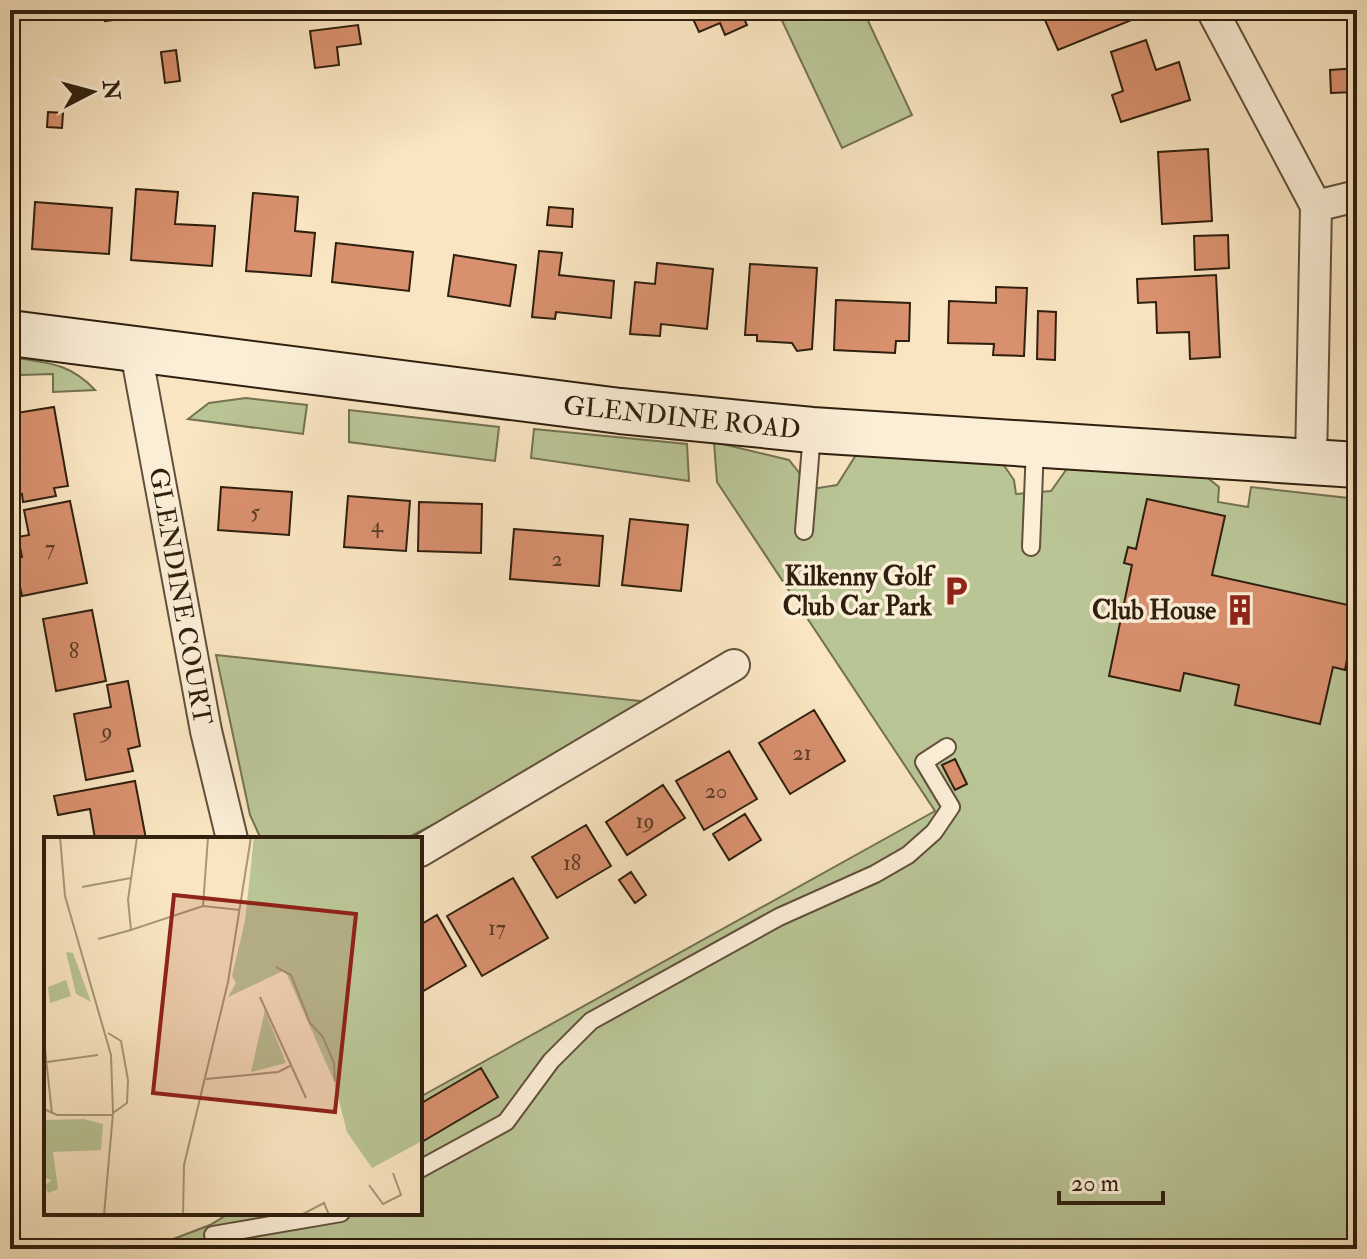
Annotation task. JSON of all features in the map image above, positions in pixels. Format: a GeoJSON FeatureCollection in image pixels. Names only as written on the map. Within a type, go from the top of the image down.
{"type":"FeatureCollection","features":[{"type":"Feature","properties":{"kind":"street"},"geometry":{"type":"LineString","coordinates":[[1212,10],[1316,206],[1311,462]]}},
{"type":"Feature","properties":{"kind":"street"},"geometry":{"type":"LineString","coordinates":[[1316,206],[1357,196]]}},
{"type":"Feature","properties":{"kind":"street","name":"GLENDINE ROAD"},"geometry":{"type":"LineString","coordinates":[[10,333],[136,352],[620,411],[812,430],[1357,465]]}},
{"type":"Feature","properties":{"kind":"street","name":"GLENDINE COURT"},"geometry":{"type":"LineString","coordinates":[[136,352],[206,731],[232,837]]}},
{"type":"Feature","properties":{"kind":"street"},"geometry":{"type":"LineString","coordinates":[[422,850],[734,665]]}},
{"type":"Feature","properties":{"kind":"lane"},"geometry":{"type":"LineString","coordinates":[[804,531],[812,430]]}},
{"type":"Feature","properties":{"kind":"lane"},"geometry":{"type":"LineString","coordinates":[[1031,547],[1035,445]]}},
{"type":"Feature","properties":{"kind":"lane"},"geometry":{"type":"LineString","coordinates":[[422,1168],[506,1122],[551,1061],[591,1021],[779,917],[908,855],[934,832],[951,807],[924,762],[947,747]]}},
{"type":"Feature","properties":{"kind":"lane"},"geometry":{"type":"LineString","coordinates":[[213,1235],[329,1215]]}},
{"type":"Feature","properties":{"kind":"green space"},"geometry":{"type":"Polygon","coordinates":[[[777,10],[863,10],[912,115],[842,148],[777,10]]]}},
{"type":"Feature","properties":{"kind":"green space"},"geometry":{"type":"Polygon","coordinates":[[[10,357],[66,369],[95,390],[53,392],[53,374],[20,375],[19,393],[10,393],[10,357]]]}},
{"type":"Feature","properties":{"kind":"green space"},"geometry":{"type":"Polygon","coordinates":[[[246,398],[307,405],[303,434],[188,419],[209,403],[246,398]]]}},
{"type":"Feature","properties":{"kind":"green space"},"geometry":{"type":"Polygon","coordinates":[[[349,410],[499,427],[495,461],[349,442],[349,410]]]}},
{"type":"Feature","properties":{"kind":"green space"},"geometry":{"type":"Polygon","coordinates":[[[534,429],[687,444],[689,481],[531,458],[534,429]]]}},
{"type":"Feature","properties":{"kind":"green space"},"geometry":{"type":"Polygon","coordinates":[[[714,442],[789,460],[812,489],[837,485],[856,455],[1001,461],[1014,480],[1016,494],[1051,491],[1071,463],[1204,475],[1219,487],[1218,502],[1248,507],[1251,487],[1357,499],[1357,1249],[147,1249],[210,1225],[227,1215],[422,1215],[422,1096],[935,811],[717,482],[714,442]]]}},
{"type":"Feature","properties":{"kind":"green space"},"geometry":{"type":"Polygon","coordinates":[[[216,655],[649,702],[466,808],[409,837],[260,837],[250,815],[216,655]]]}},
{"type":"Feature","properties":{"kind":"building"},"geometry":{"type":"Polygon","coordinates":[[[104,10],[165,10],[165,13],[105,21],[104,10]]]}},
{"type":"Feature","properties":{"kind":"building"},"geometry":{"type":"Polygon","coordinates":[[[689,10],[740,10],[747,25],[725,35],[720,23],[699,32],[689,10]]]}},
{"type":"Feature","properties":{"kind":"building"},"geometry":{"type":"Polygon","coordinates":[[[1049,10],[1136,10],[1139,17],[1058,50],[1042,13],[1049,10]]]}},
{"type":"Feature","properties":{"kind":"building"},"geometry":{"type":"Polygon","coordinates":[[[358,25],[361,44],[337,47],[339,65],[315,68],[310,31],[358,25]]]}},
{"type":"Feature","properties":{"kind":"building"},"geometry":{"type":"Polygon","coordinates":[[[1146,40],[1156,70],[1179,62],[1190,100],[1121,122],[1112,95],[1123,91],[1111,52],[1146,40]]]}},
{"type":"Feature","properties":{"kind":"building"},"geometry":{"type":"Polygon","coordinates":[[[176,50],[180,81],[165,83],[161,52],[176,50]]]}},
{"type":"Feature","properties":{"kind":"building"},"geometry":{"type":"Polygon","coordinates":[[[1357,68],[1356,121],[1354,92],[1331,93],[1330,70],[1357,68]]]}},
{"type":"Feature","properties":{"kind":"building"},"geometry":{"type":"Polygon","coordinates":[[[48,112],[63,113],[62,128],[47,127],[48,112]]]}},
{"type":"Feature","properties":{"kind":"building"},"geometry":{"type":"Polygon","coordinates":[[[1208,149],[1212,221],[1162,224],[1158,152],[1208,149]]]}},
{"type":"Feature","properties":{"kind":"building"},"geometry":{"type":"Polygon","coordinates":[[[136,189],[178,192],[175,224],[215,226],[212,266],[131,260],[136,189]]]}},
{"type":"Feature","properties":{"kind":"building"},"geometry":{"type":"Polygon","coordinates":[[[253,193],[298,197],[295,231],[315,233],[311,276],[246,271],[253,193]]]}},
{"type":"Feature","properties":{"kind":"building"},"geometry":{"type":"Polygon","coordinates":[[[35,202],[112,208],[109,254],[32,249],[35,202]]]}},
{"type":"Feature","properties":{"kind":"building"},"geometry":{"type":"Polygon","coordinates":[[[549,207],[573,209],[572,227],[547,225],[549,207]]]}},
{"type":"Feature","properties":{"kind":"building"},"geometry":{"type":"Polygon","coordinates":[[[1228,235],[1229,268],[1195,270],[1194,236],[1228,235]]]}},
{"type":"Feature","properties":{"kind":"building"},"geometry":{"type":"Polygon","coordinates":[[[336,243],[413,252],[409,291],[332,282],[336,243]]]}},
{"type":"Feature","properties":{"kind":"building"},"geometry":{"type":"Polygon","coordinates":[[[539,251],[562,253],[559,275],[614,281],[611,318],[556,312],[555,319],[532,317],[539,251]]]}},
{"type":"Feature","properties":{"kind":"building"},"geometry":{"type":"Polygon","coordinates":[[[454,255],[516,265],[510,306],[448,296],[454,255]]]}},
{"type":"Feature","properties":{"kind":"building"},"geometry":{"type":"Polygon","coordinates":[[[657,263],[713,269],[707,329],[661,324],[660,336],[630,334],[635,282],[655,284],[657,263]]]}},
{"type":"Feature","properties":{"kind":"building"},"geometry":{"type":"Polygon","coordinates":[[[750,264],[817,268],[812,349],[797,351],[792,343],[757,341],[757,335],[745,335],[750,264]]]}},
{"type":"Feature","properties":{"kind":"building"},"geometry":{"type":"Polygon","coordinates":[[[1216,275],[1220,357],[1190,359],[1189,332],[1157,333],[1156,302],[1138,303],[1137,279],[1216,275]]]}},
{"type":"Feature","properties":{"kind":"building"},"geometry":{"type":"Polygon","coordinates":[[[996,287],[1027,288],[1024,356],[993,355],[994,344],[948,343],[949,301],[996,303],[996,287]]]}},
{"type":"Feature","properties":{"kind":"building"},"geometry":{"type":"Polygon","coordinates":[[[836,300],[910,303],[909,341],[896,341],[895,353],[834,350],[836,300]]]}},
{"type":"Feature","properties":{"kind":"building"},"geometry":{"type":"Polygon","coordinates":[[[1038,311],[1056,312],[1055,360],[1037,359],[1038,311]]]}},
{"type":"Feature","properties":{"kind":"building"},"geometry":{"type":"Polygon","coordinates":[[[54,407],[68,486],[54,488],[56,496],[23,502],[22,494],[10,496],[10,450],[14,449],[10,414],[54,407]]]}},
{"type":"Feature","properties":{"kind":"building"},"geometry":{"type":"Polygon","coordinates":[[[221,487],[292,492],[289,535],[218,530],[221,487]]]}},
{"type":"Feature","properties":{"kind":"building"},"geometry":{"type":"Polygon","coordinates":[[[348,496],[410,501],[406,551],[344,547],[348,496]]]}},
{"type":"Feature","properties":{"kind":"building","name":"Club House"},"geometry":{"type":"Polygon","coordinates":[[[1147,499],[1225,516],[1212,575],[1357,607],[1345,670],[1333,667],[1320,724],[1235,705],[1239,685],[1184,673],[1180,691],[1109,676],[1132,565],[1124,563],[1128,547],[1136,549],[1147,499]]]}},
{"type":"Feature","properties":{"kind":"building"},"geometry":{"type":"Polygon","coordinates":[[[70,501],[87,583],[22,596],[18,577],[10,579],[10,559],[22,557],[18,537],[29,535],[24,510],[70,501]]]}},
{"type":"Feature","properties":{"kind":"building"},"geometry":{"type":"Polygon","coordinates":[[[419,502],[482,504],[481,553],[418,551],[419,502]]]}},
{"type":"Feature","properties":{"kind":"building"},"geometry":{"type":"Polygon","coordinates":[[[630,519],[688,525],[681,591],[622,585],[630,519]]]}},
{"type":"Feature","properties":{"kind":"building"},"geometry":{"type":"Polygon","coordinates":[[[514,529],[603,536],[599,586],[510,579],[514,529]]]}},
{"type":"Feature","properties":{"kind":"building"},"geometry":{"type":"Polygon","coordinates":[[[92,610],[106,681],[56,691],[43,619],[92,610]]]}},
{"type":"Feature","properties":{"kind":"building"},"geometry":{"type":"Polygon","coordinates":[[[128,681],[140,746],[128,749],[133,771],[86,780],[74,714],[111,707],[107,685],[128,681]]]}},
{"type":"Feature","properties":{"kind":"building"},"geometry":{"type":"Polygon","coordinates":[[[814,710],[845,761],[790,794],[759,743],[814,710]]]}},
{"type":"Feature","properties":{"kind":"building"},"geometry":{"type":"Polygon","coordinates":[[[729,751],[757,799],[704,830],[676,781],[729,751]]]}},
{"type":"Feature","properties":{"kind":"building"},"geometry":{"type":"Polygon","coordinates":[[[955,759],[967,784],[955,790],[942,765],[955,759]]]}},
{"type":"Feature","properties":{"kind":"building"},"geometry":{"type":"Polygon","coordinates":[[[135,781],[146,837],[95,837],[90,809],[58,815],[54,796],[135,781]]]}},
{"type":"Feature","properties":{"kind":"building"},"geometry":{"type":"Polygon","coordinates":[[[663,785],[685,818],[627,855],[606,822],[663,785]]]}},
{"type":"Feature","properties":{"kind":"building"},"geometry":{"type":"Polygon","coordinates":[[[16,805],[20,827],[10,829],[10,806],[16,805]]]}},
{"type":"Feature","properties":{"kind":"building"},"geometry":{"type":"Polygon","coordinates":[[[745,814],[761,840],[729,860],[713,834],[745,814]]]}},
{"type":"Feature","properties":{"kind":"building"},"geometry":{"type":"Polygon","coordinates":[[[586,825],[611,866],[557,898],[532,857],[586,825]]]}},
{"type":"Feature","properties":{"kind":"building"},"geometry":{"type":"Polygon","coordinates":[[[631,872],[646,895],[635,903],[619,880],[631,872]]]}},
{"type":"Feature","properties":{"kind":"building"},"geometry":{"type":"Polygon","coordinates":[[[513,878],[548,938],[482,976],[447,916],[513,878]]]}},
{"type":"Feature","properties":{"kind":"building"},"geometry":{"type":"Polygon","coordinates":[[[437,915],[466,966],[422,992],[422,924],[437,915]]]}},
{"type":"Feature","properties":{"kind":"building"},"geometry":{"type":"Polygon","coordinates":[[[481,1068],[498,1097],[422,1142],[422,1103],[481,1068]]]}},
{"type":"Feature","properties":{"kind":"place","name":"Kilkenny Golf Club Car Park"},"geometry":{"type":"Point","coordinates":[956,591]}},
{"type":"Feature","properties":{"kind":"place","name":"Club House"},"geometry":{"type":"Point","coordinates":[1240,610]}}]}
